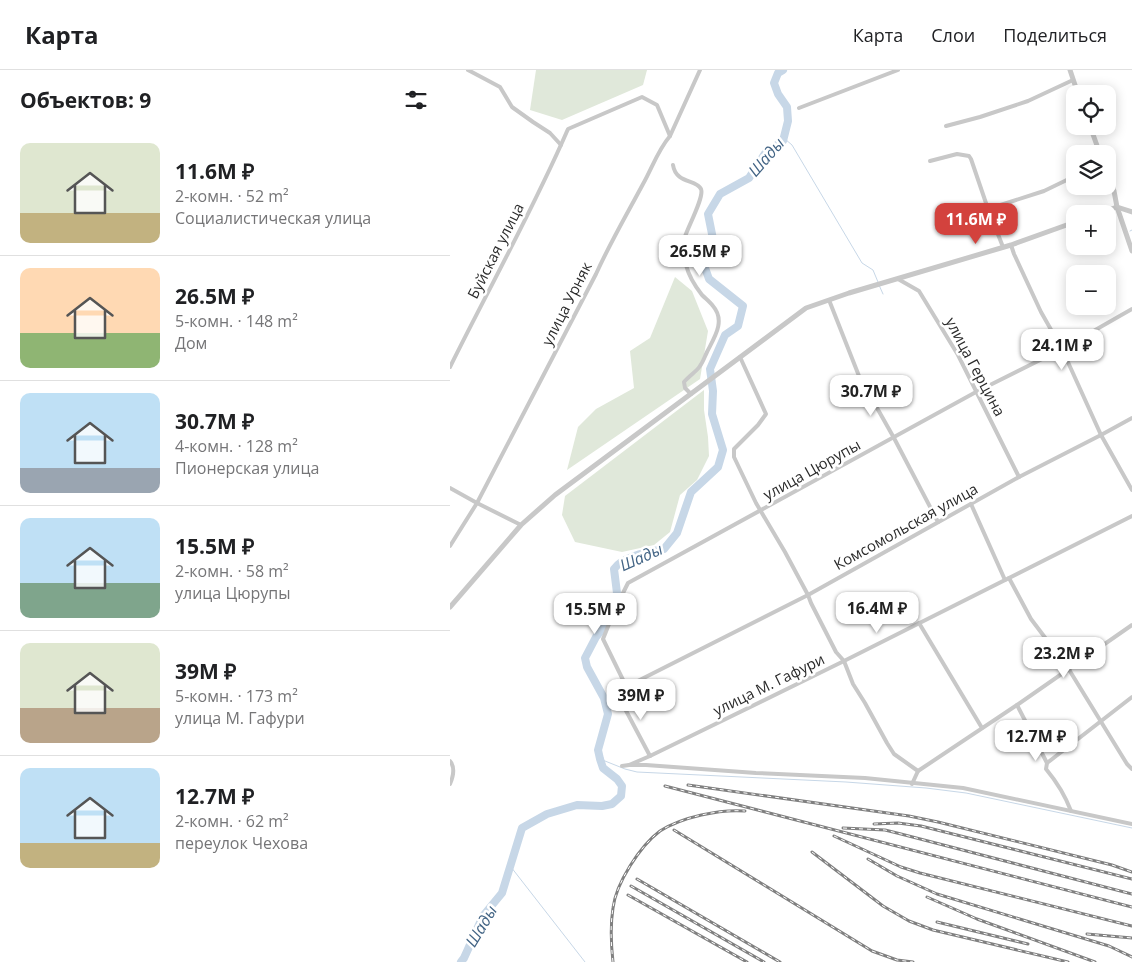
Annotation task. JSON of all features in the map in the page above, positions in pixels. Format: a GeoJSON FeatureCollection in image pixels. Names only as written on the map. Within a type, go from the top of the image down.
{"type":"FeatureCollection","features":[{"type":"Feature","properties":{"kind":"street"},"geometry":{"type":"LineString","coordinates":[[468,70],[500,87],[512,106],[550,133],[561,145]]}},
{"type":"Feature","properties":{"kind":"street","name":"улица Урняк"},"geometry":{"type":"LineString","coordinates":[[450,546],[477,503],[610,244],[663,144],[670,136],[700,70]]}},
{"type":"Feature","properties":{"kind":"street"},"geometry":{"type":"LineString","coordinates":[[799,108],[898,70]]}},
{"type":"Feature","properties":{"kind":"street"},"geometry":{"type":"LineString","coordinates":[[1070,70],[1075,85]]}},
{"type":"Feature","properties":{"kind":"street"},"geometry":{"type":"LineString","coordinates":[[946,126],[1028,101],[1073,80]]}},
{"type":"Feature","properties":{"kind":"street","name":"Буйская улица"},"geometry":{"type":"LineString","coordinates":[[450,367],[523,224],[568,129],[642,97],[657,104],[670,136]]}},
{"type":"Feature","properties":{"kind":"street"},"geometry":{"type":"LineString","coordinates":[[930,161],[956,154],[969,156],[972,159],[988,209],[1003,247]]}},
{"type":"Feature","properties":{"kind":"street"},"geometry":{"type":"LineString","coordinates":[[673,165],[673,169],[678,175],[702,189],[699,204],[682,246],[683,255],[692,282],[714,306],[719,322],[717,334],[700,366],[684,382],[685,388],[690,394]]}},
{"type":"Feature","properties":{"kind":"street"},"geometry":{"type":"LineString","coordinates":[[988,209],[1044,191],[1066,180]]}},
{"type":"Feature","properties":{"kind":"street"},"geometry":{"type":"LineString","coordinates":[[1115,195],[1132,251]]}},
{"type":"Feature","properties":{"kind":"street"},"geometry":{"type":"LineString","coordinates":[[1117,207],[1132,212]]}},
{"type":"Feature","properties":{"kind":"street"},"geometry":{"type":"LineString","coordinates":[[450,607],[521,526],[555,495],[806,308],[872,286],[1010,245],[1066,225]]}},
{"type":"Feature","properties":{"kind":"street"},"geometry":{"type":"LineString","coordinates":[[1010,245],[1040,312],[1062,349],[1101,435],[1132,490]]}},
{"type":"Feature","properties":{"kind":"street","name":"улица Герцина"},"geometry":{"type":"LineString","coordinates":[[898,279],[919,291],[958,355],[1020,477]]}},
{"type":"Feature","properties":{"kind":"street"},"geometry":{"type":"LineString","coordinates":[[829,300],[859,376],[938,522]]}},
{"type":"Feature","properties":{"kind":"street","name":"улица Цюрупы"},"geometry":{"type":"LineString","coordinates":[[626,686],[603,639],[628,583],[976,392],[1062,349],[1132,309]]}},
{"type":"Feature","properties":{"kind":"street"},"geometry":{"type":"LineString","coordinates":[[740,357],[766,414],[758,425],[734,449],[734,457],[740,473],[808,594],[836,652],[844,661],[853,684],[887,743],[894,754],[918,772]]}},
{"type":"Feature","properties":{"kind":"street","name":"Комсомольская улица"},"geometry":{"type":"LineString","coordinates":[[610,695],[808,594],[1020,477],[1132,418]]}},
{"type":"Feature","properties":{"kind":"street"},"geometry":{"type":"LineString","coordinates":[[450,488],[521,526]]}},
{"type":"Feature","properties":{"kind":"street"},"geometry":{"type":"LineString","coordinates":[[971,504],[1007,579],[1031,619],[1068,668],[1127,764],[1132,769]]}},
{"type":"Feature","properties":{"kind":"street","name":"улица М. Гафури"},"geometry":{"type":"LineString","coordinates":[[628,765],[844,661],[1132,516]]}},
{"type":"Feature","properties":{"kind":"street"},"geometry":{"type":"LineString","coordinates":[[919,623],[982,728]]}},
{"type":"Feature","properties":{"kind":"street"},"geometry":{"type":"LineString","coordinates":[[912,784],[918,772],[1132,625]]}},
{"type":"Feature","properties":{"kind":"street"},"geometry":{"type":"LineString","coordinates":[[626,686],[622,705],[650,756]]}},
{"type":"Feature","properties":{"kind":"street"},"geometry":{"type":"LineString","coordinates":[[1047,763],[1132,696]]}},
{"type":"Feature","properties":{"kind":"street"},"geometry":{"type":"LineString","coordinates":[[1017,705],[1047,763],[1046,768],[1065,796],[1071,811]]}},
{"type":"Feature","properties":{"kind":"street"},"geometry":{"type":"LineString","coordinates":[[450,761],[453,768],[450,784]]}},
{"type":"Feature","properties":{"kind":"street"},"geometry":{"type":"LineString","coordinates":[[622,766],[864,778],[963,788],[1132,824]]}},
{"type":"Feature","properties":{"kind":"shaded area"},"geometry":{"type":"Polygon","coordinates":[[[536,70],[647,70],[643,85],[562,120],[530,110],[536,70]]]}},
{"type":"Feature","properties":{"kind":"shaded area"},"geometry":{"type":"Polygon","coordinates":[[[675,277],[692,291],[708,331],[700,379],[567,470],[578,427],[596,409],[634,388],[630,351],[650,338],[675,277]]]}},
{"type":"Feature","properties":{"kind":"shaded area"},"geometry":{"type":"Polygon","coordinates":[[[704,390],[704,410],[709,456],[697,480],[680,495],[670,532],[654,545],[622,552],[575,542],[562,515],[565,496],[704,390]]]}},
{"type":"Feature","properties":{"kind":"waterway","name":"Шады"},"geometry":{"type":"LineString","coordinates":[[461,962],[483,916],[502,893],[522,828],[547,814],[577,805],[602,806],[612,804],[621,796],[622,786],[617,779],[603,768],[600,759],[598,750],[608,714],[604,698],[587,667],[585,658],[596,637],[604,627],[617,593],[614,569],[630,558],[664,549],[677,533],[691,492],[718,467],[723,450],[712,414],[713,391],[710,369],[725,335],[738,326],[743,306],[709,279],[704,265],[713,239],[708,214],[720,194],[749,178],[766,152],[783,141],[788,121],[787,107],[778,94],[774,83],[778,73],[783,70]]}},
{"type":"Feature","properties":{"kind":"waterway"},"geometry":{"type":"LineString","coordinates":[[785,139],[792,145],[862,263],[873,270],[878,282]]}},
{"type":"Feature","properties":{"kind":"waterway"},"geometry":{"type":"LineString","coordinates":[[879,285],[883,294]]}},
{"type":"Feature","properties":{"kind":"waterway"},"geometry":{"type":"LineString","coordinates":[[600,759],[637,772],[846,782],[966,793],[1132,828]]}},
{"type":"Feature","properties":{"kind":"waterway"},"geometry":{"type":"LineString","coordinates":[[511,867],[585,962]]}},
{"type":"Feature","properties":{"kind":"railway"},"geometry":{"type":"LineString","coordinates":[[688,785],[909,816],[1112,865],[1132,872]]}},
{"type":"Feature","properties":{"kind":"railway"},"geometry":{"type":"LineString","coordinates":[[665,786],[1132,907]]}},
{"type":"Feature","properties":{"kind":"railway"},"geometry":{"type":"LineString","coordinates":[[613,962],[611,929],[615,898],[624,877],[637,855],[652,838],[669,826],[701,815],[724,811],[745,811]]}},
{"type":"Feature","properties":{"kind":"railway"},"geometry":{"type":"LineString","coordinates":[[874,824],[898,823],[921,826],[1132,879]]}},
{"type":"Feature","properties":{"kind":"railway"},"geometry":{"type":"LineString","coordinates":[[843,828],[885,830],[1132,894]]}},
{"type":"Feature","properties":{"kind":"railway"},"geometry":{"type":"LineString","coordinates":[[674,830],[872,951],[897,960],[913,962]]}},
{"type":"Feature","properties":{"kind":"railway"},"geometry":{"type":"LineString","coordinates":[[834,836],[901,867],[920,873],[1132,926]]}},
{"type":"Feature","properties":{"kind":"railway"},"geometry":{"type":"LineString","coordinates":[[812,852],[883,906],[909,921],[933,930],[1068,962]]}},
{"type":"Feature","properties":{"kind":"railway"},"geometry":{"type":"LineString","coordinates":[[868,859],[897,876],[937,894],[1109,946],[1132,957]]}},
{"type":"Feature","properties":{"kind":"railway"},"geometry":{"type":"LineString","coordinates":[[637,879],[780,962]]}},
{"type":"Feature","properties":{"kind":"railway"},"geometry":{"type":"LineString","coordinates":[[631,886],[764,962]]}},
{"type":"Feature","properties":{"kind":"railway"},"geometry":{"type":"LineString","coordinates":[[628,895],[747,962]]}},
{"type":"Feature","properties":{"kind":"railway"},"geometry":{"type":"LineString","coordinates":[[927,897],[977,919],[1095,962]]}},
{"type":"Feature","properties":{"kind":"railway"},"geometry":{"type":"LineString","coordinates":[[937,922],[1028,944]]}},
{"type":"Feature","properties":{"kind":"railway"},"geometry":{"type":"LineString","coordinates":[[1087,934],[1132,938]]}}]}
